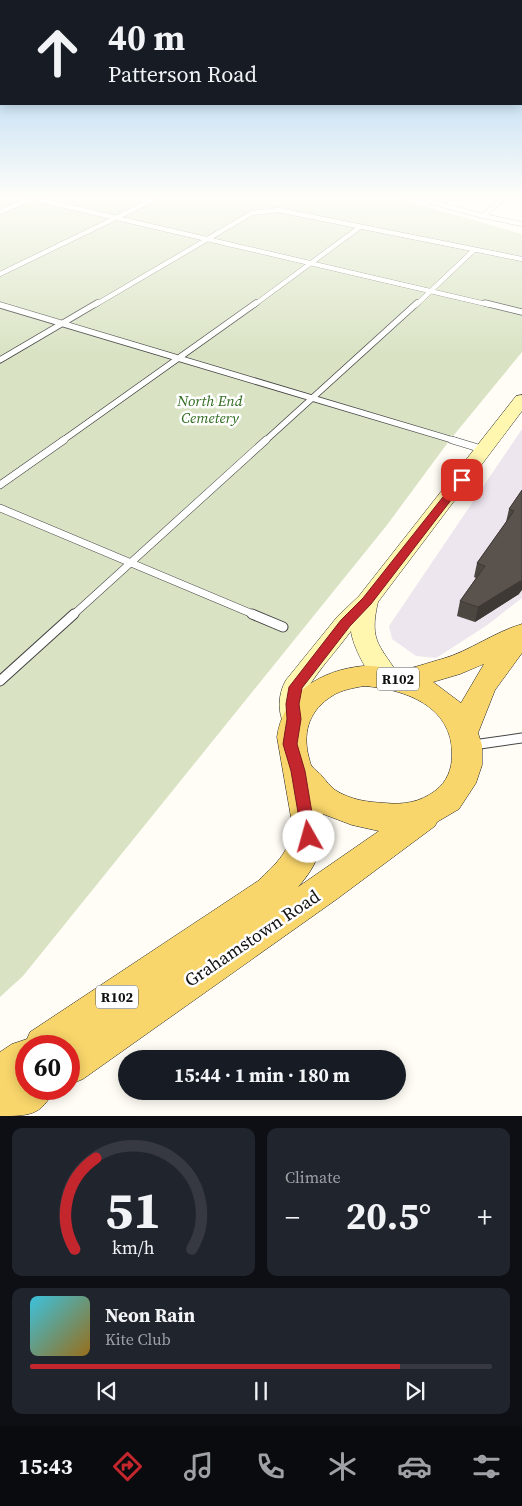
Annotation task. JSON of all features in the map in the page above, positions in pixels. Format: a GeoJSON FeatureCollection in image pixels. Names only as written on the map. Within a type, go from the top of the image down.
{"type":"FeatureCollection","features":[{"type":"Feature","properties":{"kind":"main road","name":"Grahamstown Road"},"geometry":{"type":"LineString","coordinates":[[393,679],[450,667],[482,654],[522,634]]}},
{"type":"Feature","properties":{"kind":"main road","name":"Grahamstown Road"},"geometry":{"type":"LineString","coordinates":[[80,1057],[325,888],[456,792],[467,770],[467,738],[473,704],[484,684],[522,634]]}},
{"type":"Feature","properties":{"kind":"main road","name":"Grahamstown Road"},"geometry":{"type":"LineString","coordinates":[[60,1035],[270,892],[289,874],[304,850],[309,837],[298,771],[290,744],[294,719],[305,702],[321,689],[335,683],[364,676],[393,679],[426,691],[449,709],[467,738]]}},
{"type":"Feature","properties":{"kind":"main road","name":"Grahamstown Road"},"geometry":{"type":"LineString","coordinates":[[298,771],[323,799],[361,816],[404,818],[433,809]]}},
{"type":"Feature","properties":{"kind":"main road"},"geometry":{"type":"LineString","coordinates":[[0,1076],[15,1066]]}},
{"type":"Feature","properties":{"kind":"main road"},"geometry":{"type":"LineString","coordinates":[[0,1111],[17,1100]]}},
{"type":"Feature","properties":{"kind":"street"},"geometry":{"type":"LineString","coordinates":[[294,719],[292,704],[296,687],[345,623],[367,601],[522,400]]}},
{"type":"Feature","properties":{"kind":"street"},"geometry":{"type":"LineString","coordinates":[[367,601],[362,620],[362,632],[366,646],[393,679]]}},
{"type":"Feature","properties":{"kind":"lane"},"geometry":{"type":"LineString","coordinates":[[0,274],[54,248]]}},
{"type":"Feature","properties":{"kind":"lane"},"geometry":{"type":"LineString","coordinates":[[0,360],[193,248]]}},
{"type":"Feature","properties":{"kind":"lane"},"geometry":{"type":"LineString","coordinates":[[242,248],[522,312]]}},
{"type":"Feature","properties":{"kind":"lane"},"geometry":{"type":"LineString","coordinates":[[0,485],[181,358],[332,248]]}},
{"type":"Feature","properties":{"kind":"lane"},"geometry":{"type":"LineString","coordinates":[[465,248],[522,259]]}},
{"type":"Feature","properties":{"kind":"lane"},"geometry":{"type":"LineString","coordinates":[[0,681],[474,250]]}},
{"type":"Feature","properties":{"kind":"lane"},"geometry":{"type":"LineString","coordinates":[[0,305],[485,450]]}},
{"type":"Feature","properties":{"kind":"lane"},"geometry":{"type":"LineString","coordinates":[[0,508],[283,627]]}},
{"type":"Feature","properties":{"kind":"lane"},"geometry":{"type":"LineString","coordinates":[[467,738],[522,738]]}},
{"type":"Feature","properties":{"kind":"shaded area"},"geometry":{"type":"Polygon","coordinates":[[[522,429],[522,598],[486,626],[436,658],[416,656],[392,639],[389,626],[522,429]]]}},
{"type":"Feature","properties":{"kind":"green space","name":"North End Cemetery"},"geometry":{"type":"Polygon","coordinates":[[[0,248],[522,248],[522,352],[449,441],[387,525],[23,976],[0,997],[0,248]]]}},
{"type":"Feature","properties":{"kind":"building"},"geometry":{"type":"Polygon","coordinates":[[[522,490],[522,580],[478,607],[460,601],[485,566],[477,563],[514,511],[509,509],[522,490]]]}},
{"type":"Feature","properties":{"kind":"route"},"geometry":{"type":"LineString","coordinates":[[309,837],[298,771],[290,744],[294,719],[292,704],[296,687],[345,623],[367,601],[462,480]]}}]}
